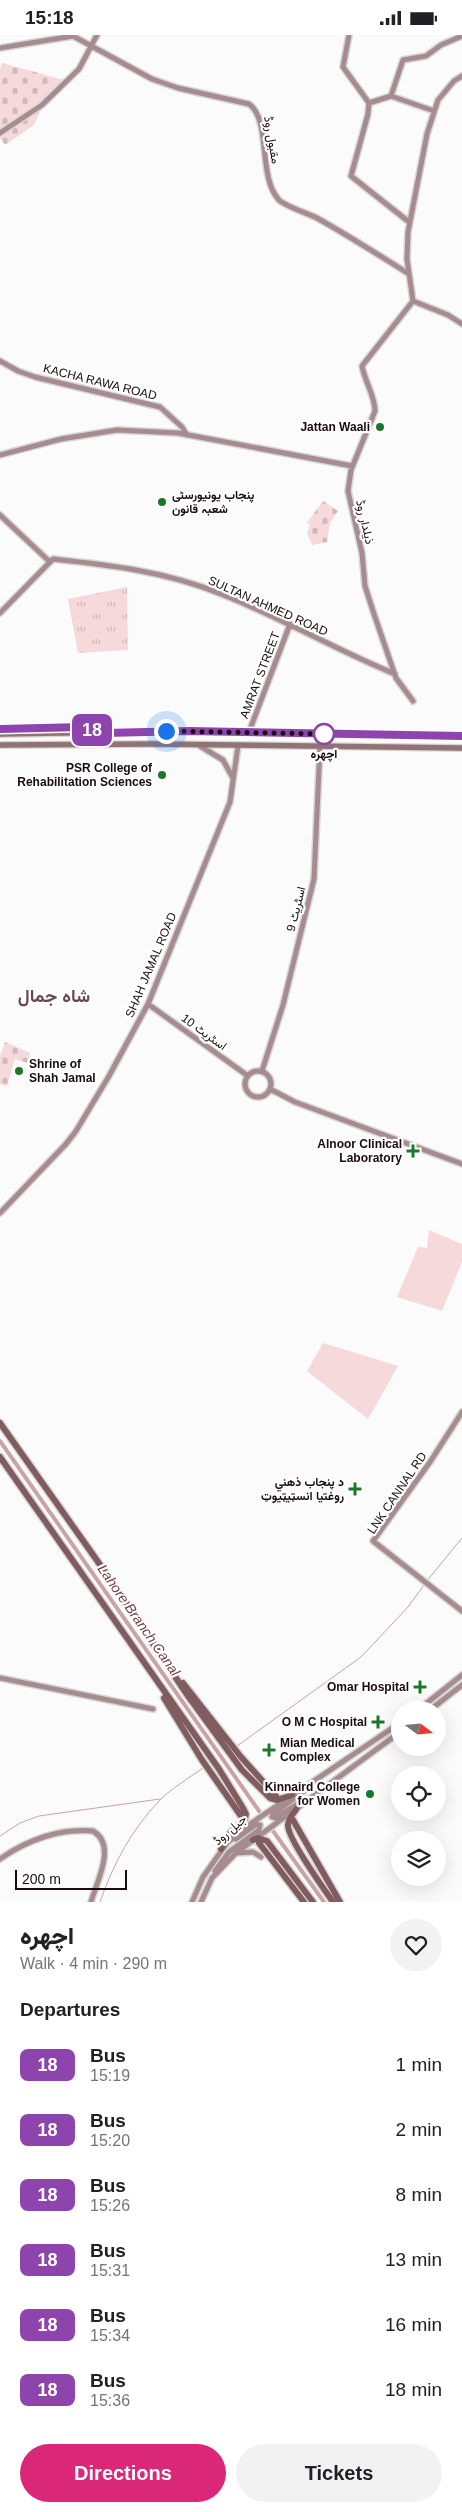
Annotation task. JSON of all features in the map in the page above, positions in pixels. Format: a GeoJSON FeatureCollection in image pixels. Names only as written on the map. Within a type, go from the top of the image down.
{"type":"FeatureCollection","features":[{"type":"Feature","properties":{"kind":"highway"},"geometry":{"type":"LineString","coordinates":[[0,1423],[188,1696],[250,1780],[272,1799],[292,1795]]}},
{"type":"Feature","properties":{"kind":"highway"},"geometry":{"type":"LineString","coordinates":[[0,1457],[219,1769],[246,1814],[245,1819],[231,1832],[221,1849]]}},
{"type":"Feature","properties":{"kind":"highway"},"geometry":{"type":"LineString","coordinates":[[170,1669],[241,1757],[276,1796]]}},
{"type":"Feature","properties":{"kind":"highway"},"geometry":{"type":"LineString","coordinates":[[153,1677],[202,1760],[241,1816]]}},
{"type":"Feature","properties":{"kind":"highway"},"geometry":{"type":"LineString","coordinates":[[297,1808],[289,1819],[288,1828],[303,1857],[333,1902]]}},
{"type":"Feature","properties":{"kind":"highway"},"geometry":{"type":"LineString","coordinates":[[293,1820],[340,1902]]}},
{"type":"Feature","properties":{"kind":"highway"},"geometry":{"type":"LineString","coordinates":[[252,1840],[258,1838],[267,1841],[312,1902]]}},
{"type":"Feature","properties":{"kind":"highway"},"geometry":{"type":"LineString","coordinates":[[260,1843],[304,1902]]}},
{"type":"Feature","properties":{"kind":"highway"},"geometry":{"type":"LineString","coordinates":[[291,1886],[299,1902]]}},
{"type":"Feature","properties":{"kind":"main road"},"geometry":{"type":"LineString","coordinates":[[0,729],[83,727],[105,733]]}},
{"type":"Feature","properties":{"kind":"main road"},"geometry":{"type":"LineString","coordinates":[[0,734],[249,732],[462,736]]}},
{"type":"Feature","properties":{"kind":"main road"},"geometry":{"type":"LineString","coordinates":[[0,745],[462,748]]}},
{"type":"Feature","properties":{"kind":"street"},"geometry":{"type":"LineString","coordinates":[[0,133],[42,105],[79,69],[97,35]]}},
{"type":"Feature","properties":{"kind":"street"},"geometry":{"type":"LineString","coordinates":[[349,35],[343,67],[369,103],[368,115],[351,177],[409,222]]}},
{"type":"Feature","properties":{"kind":"street"},"geometry":{"type":"LineString","coordinates":[[0,48],[70,36],[77,37],[92,46]]}},
{"type":"Feature","properties":{"kind":"street"},"geometry":{"type":"LineString","coordinates":[[392,96],[403,61],[426,56],[441,45],[462,36]]}},
{"type":"Feature","properties":{"kind":"street","name":"مقبول روڈ"},"geometry":{"type":"LineString","coordinates":[[92,46],[152,79],[249,104],[256,109],[261,122],[269,179],[280,201],[347,235],[410,275]]}},
{"type":"Feature","properties":{"kind":"street"},"geometry":{"type":"LineString","coordinates":[[462,76],[454,81],[438,100],[426,134],[409,222],[407,259],[413,301],[448,315],[462,324]]}},
{"type":"Feature","properties":{"kind":"street"},"geometry":{"type":"LineString","coordinates":[[369,103],[392,96],[434,111]]}},
{"type":"Feature","properties":{"kind":"street","name":"ذیلدار روڈ"},"geometry":{"type":"LineString","coordinates":[[413,301],[362,366],[366,385],[375,403],[375,411],[352,467],[348,491],[362,553],[365,586],[395,673],[413,701]]}},
{"type":"Feature","properties":{"kind":"street","name":"KACHA RAWA ROAD"},"geometry":{"type":"LineString","coordinates":[[0,361],[18,371],[35,377],[160,407],[182,427],[186,435]]}},
{"type":"Feature","properties":{"kind":"street"},"geometry":{"type":"LineString","coordinates":[[0,455],[117,430],[186,435],[352,467]]}},
{"type":"Feature","properties":{"kind":"street"},"geometry":{"type":"LineString","coordinates":[[0,515],[50,562],[0,613]]}},
{"type":"Feature","properties":{"kind":"street","name":"SULTAN AHMED ROAD"},"geometry":{"type":"LineString","coordinates":[[50,562],[53,559],[114,565],[174,579],[220,593],[290,624],[363,661],[395,673]]}},
{"type":"Feature","properties":{"kind":"street","name":"AMRAT STREET"},"geometry":{"type":"LineString","coordinates":[[249,732],[290,624]]}},
{"type":"Feature","properties":{"kind":"street"},"geometry":{"type":"LineString","coordinates":[[200,746],[222,760],[233,778]]}},
{"type":"Feature","properties":{"kind":"street","name":"SHAH JAMAL ROAD"},"geometry":{"type":"LineString","coordinates":[[0,1213],[66,1144],[76,1131],[109,1076],[148,1004],[170,945],[230,802],[238,746]]}},
{"type":"Feature","properties":{"kind":"street","name":"اسٹریٹ 9"},"geometry":{"type":"LineString","coordinates":[[262,1071],[283,1005],[314,879],[320,747]]}},
{"type":"Feature","properties":{"kind":"street","name":"اسٹریٹ 10"},"geometry":{"type":"LineString","coordinates":[[148,1004],[248,1076]]}},
{"type":"Feature","properties":{"kind":"street"},"geometry":{"type":"LineString","coordinates":[[254,1071],[262,1071],[269,1076],[270,1089],[262,1096],[251,1094],[246,1088],[248,1076],[254,1071]]}},
{"type":"Feature","properties":{"kind":"street"},"geometry":{"type":"LineString","coordinates":[[270,1089],[295,1102],[462,1164]]}},
{"type":"Feature","properties":{"kind":"street","name":"LNK CANNAL RD"},"geometry":{"type":"LineString","coordinates":[[462,1412],[430,1462],[373,1541],[462,1611]]}},
{"type":"Feature","properties":{"kind":"street"},"geometry":{"type":"LineString","coordinates":[[429,1701],[462,1675]]}},
{"type":"Feature","properties":{"kind":"street"},"geometry":{"type":"LineString","coordinates":[[0,1678],[153,1709]]}},
{"type":"Feature","properties":{"kind":"street"},"geometry":{"type":"LineString","coordinates":[[442,1701],[462,1685]]}},
{"type":"Feature","properties":{"kind":"street","name":"جیل روڈ"},"geometry":{"type":"LineString","coordinates":[[192,1902],[203,1877],[227,1843],[292,1795],[319,1779],[391,1729]]}},
{"type":"Feature","properties":{"kind":"street","name":"جیل روڈ"},"geometry":{"type":"LineString","coordinates":[[201,1902],[212,1878],[236,1853],[391,1739]]}},
{"type":"Feature","properties":{"kind":"street"},"geometry":{"type":"LineString","coordinates":[[313,1797],[275,1818],[272,1817],[273,1814],[319,1779]]}},
{"type":"Feature","properties":{"kind":"street"},"geometry":{"type":"LineString","coordinates":[[212,1878],[217,1866],[229,1852],[259,1830],[261,1826],[257,1824],[227,1843]]}},
{"type":"Feature","properties":{"kind":"street"},"geometry":{"type":"LineString","coordinates":[[0,1859],[20,1847],[51,1834],[93,1831],[103,1840],[106,1850],[91,1902]]}},
{"type":"Feature","properties":{"kind":"street"},"geometry":{"type":"LineString","coordinates":[[236,1853],[253,1852],[261,1857]]}},
{"type":"Feature","properties":{"kind":"green space"},"geometry":{"type":"Polygon","coordinates":[[[2,63],[64,80],[46,99],[34,125],[5,145],[0,138],[0,69],[2,63]]]}},
{"type":"Feature","properties":{"kind":"green space"},"geometry":{"type":"Polygon","coordinates":[[[323,501],[338,511],[330,523],[327,542],[312,545],[307,533],[310,525],[307,523],[323,501]]]}},
{"type":"Feature","properties":{"kind":"green space"},"geometry":{"type":"Polygon","coordinates":[[[127,587],[128,650],[78,653],[68,599],[127,587]]]}},
{"type":"Feature","properties":{"kind":"green space"},"geometry":{"type":"Polygon","coordinates":[[[5,1042],[30,1053],[27,1063],[15,1059],[7,1086],[0,1084],[0,1056],[5,1042]]]}},
{"type":"Feature","properties":{"kind":"green space"},"geometry":{"type":"Polygon","coordinates":[[[429,1230],[462,1244],[462,1262],[442,1311],[397,1297],[418,1247],[427,1248],[429,1230]]]}},
{"type":"Feature","properties":{"kind":"green space"},"geometry":{"type":"Polygon","coordinates":[[[323,1343],[398,1366],[368,1419],[307,1371],[323,1343]]]}},
{"type":"Feature","properties":{"kind":"waterway","name":"Lahore Branch Canal"},"geometry":{"type":"LineString","coordinates":[[0,1441],[259,1811]]}},
{"type":"Feature","properties":{"kind":"waterway"},"geometry":{"type":"LineString","coordinates":[[426,1582],[462,1538]]}},
{"type":"Feature","properties":{"kind":"waterway"},"geometry":{"type":"LineString","coordinates":[[237,1746],[361,1657],[408,1607],[424,1585]]}},
{"type":"Feature","properties":{"kind":"waterway"},"geometry":{"type":"LineString","coordinates":[[100,1902],[124,1848],[150,1811],[175,1787],[203,1768]]}},
{"type":"Feature","properties":{"kind":"waterway"},"geometry":{"type":"LineString","coordinates":[[0,1836],[20,1823],[39,1816],[160,1799]]}},
{"type":"Feature","properties":{"kind":"waterway"},"geometry":{"type":"LineString","coordinates":[[273,1831],[324,1902]]}},
{"type":"Feature","properties":{"kind":"bus line","name":"18"},"geometry":{"type":"LineString","coordinates":[[0,729],[83,727],[105,733],[189,731],[462,736]]}},
{"type":"Feature","properties":{"kind":"place","name":"Jattan Waali"},"geometry":{"type":"Point","coordinates":[380,427]}},
{"type":"Feature","properties":{"kind":"place","name":"پنجاب یونیورسٹی شعبہ قانون"},"geometry":{"type":"Point","coordinates":[162,502]}},
{"type":"Feature","properties":{"kind":"place","name":"اچھرہ"},"geometry":{"type":"Point","coordinates":[324,734]}},
{"type":"Feature","properties":{"kind":"place","name":"PSR College of Rehabilitation Sciences"},"geometry":{"type":"Point","coordinates":[162,775]}},
{"type":"Feature","properties":{"kind":"place","name":"Shrine of Shah Jamal"},"geometry":{"type":"Point","coordinates":[19,1071]}},
{"type":"Feature","properties":{"kind":"place","name":"Alnoor Clinical Laboratory"},"geometry":{"type":"Point","coordinates":[413,1151]}},
{"type":"Feature","properties":{"kind":"place","name":"د پنجاب ذهني روغتیا انسټیټیوټ"},"geometry":{"type":"Point","coordinates":[355,1489]}},
{"type":"Feature","properties":{"kind":"place","name":"Omar Hospital"},"geometry":{"type":"Point","coordinates":[420,1687]}},
{"type":"Feature","properties":{"kind":"place","name":"O M C Hospital"},"geometry":{"type":"Point","coordinates":[378,1722]}},
{"type":"Feature","properties":{"kind":"place","name":"Mian Medical Complex"},"geometry":{"type":"Point","coordinates":[269,1750]}},
{"type":"Feature","properties":{"kind":"place","name":"Kinnaird College for Women"},"geometry":{"type":"Point","coordinates":[370,1794]}},
{"type":"Feature","properties":{"kind":"district","name":"شاہ جمال"},"geometry":{"type":"Point","coordinates":[54,996]}},
{"type":"Feature","properties":{"kind":"route"},"geometry":{"type":"LineString","coordinates":[[166,731],[326,734],[324,734]]}}]}
